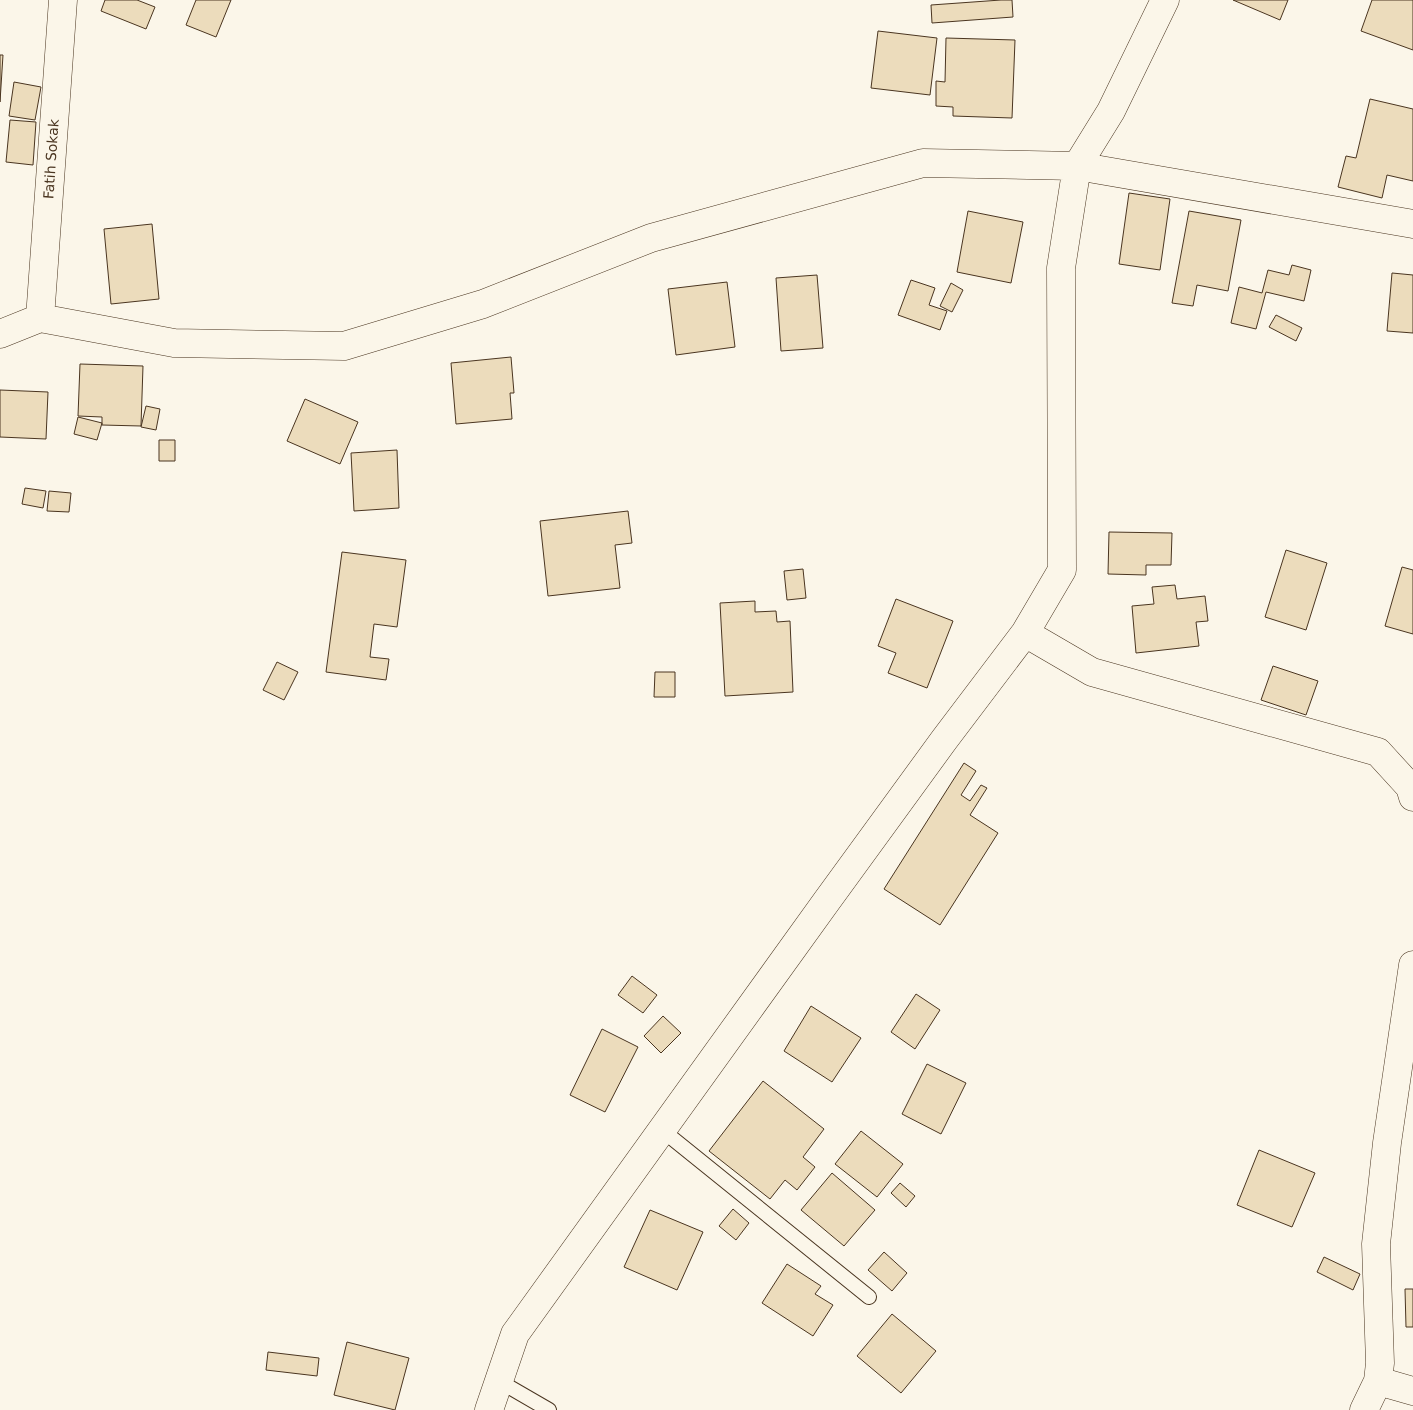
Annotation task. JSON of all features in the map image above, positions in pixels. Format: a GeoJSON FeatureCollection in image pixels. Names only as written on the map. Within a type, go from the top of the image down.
{"type":"FeatureCollection","features":[{"type":"Feature","properties":{"kind":"street","name":"Fatih Sokak"},"geometry":{"type":"LineString","coordinates":[[40,318],[63,0]]}},
{"type":"Feature","properties":{"kind":"street"},"geometry":{"type":"LineString","coordinates":[[489,1410],[515,1334],[944,740],[1025,633],[1062,570],[1061,268],[1077,166],[1111,110],[1166,0]]}},
{"type":"Feature","properties":{"kind":"street"},"geometry":{"type":"LineString","coordinates":[[0,334],[40,318],[174,343],[344,346],[483,304],[651,238],[923,163],[1077,166],[1413,224]]}},
{"type":"Feature","properties":{"kind":"street"},"geometry":{"type":"LineString","coordinates":[[1025,633],[1092,672],[1378,752],[1410,787],[1413,797]]}},
{"type":"Feature","properties":{"kind":"street"},"geometry":{"type":"LineString","coordinates":[[1364,1410],[1378,1381],[1380,1363],[1376,1244],[1387,1144],[1413,965]]}},
{"type":"Feature","properties":{"kind":"street"},"geometry":{"type":"LineString","coordinates":[[1378,1381],[1413,1391]]}},
{"type":"Feature","properties":{"kind":"lane"},"geometry":{"type":"LineString","coordinates":[[662,1130],[869,1296]]}},
{"type":"Feature","properties":{"kind":"lane"},"geometry":{"type":"LineString","coordinates":[[499,1381],[549,1410]]}},
{"type":"Feature","properties":{"kind":"building"},"geometry":{"type":"Polygon","coordinates":[[[105,0],[137,0],[155,7],[146,29],[101,11],[105,0]]]}},
{"type":"Feature","properties":{"kind":"building"},"geometry":{"type":"Polygon","coordinates":[[[196,0],[231,0],[216,37],[186,25],[196,0]]]}},
{"type":"Feature","properties":{"kind":"building"},"geometry":{"type":"Polygon","coordinates":[[[1012,0],[1013,17],[932,23],[931,5],[1012,0]]]}},
{"type":"Feature","properties":{"kind":"building"},"geometry":{"type":"Polygon","coordinates":[[[1233,0],[1288,0],[1280,20],[1233,0]]]}},
{"type":"Feature","properties":{"kind":"building"},"geometry":{"type":"Polygon","coordinates":[[[1372,0],[1413,0],[1413,50],[1361,31],[1372,0]]]}},
{"type":"Feature","properties":{"kind":"building"},"geometry":{"type":"Polygon","coordinates":[[[878,31],[937,38],[930,95],[871,88],[878,31]]]}},
{"type":"Feature","properties":{"kind":"building"},"geometry":{"type":"Polygon","coordinates":[[[946,38],[1015,40],[1012,118],[953,116],[953,107],[936,106],[936,81],[945,82],[946,38]]]}},
{"type":"Feature","properties":{"kind":"building"},"geometry":{"type":"Polygon","coordinates":[[[0,55],[3,55],[0,102],[0,55]]]}},
{"type":"Feature","properties":{"kind":"building"},"geometry":{"type":"Polygon","coordinates":[[[14,82],[41,87],[35,120],[9,116],[14,82]]]}},
{"type":"Feature","properties":{"kind":"building"},"geometry":{"type":"Polygon","coordinates":[[[1370,99],[1413,109],[1413,181],[1387,175],[1382,198],[1338,187],[1346,156],[1356,158],[1370,99]]]}},
{"type":"Feature","properties":{"kind":"building"},"geometry":{"type":"Polygon","coordinates":[[[10,120],[36,122],[33,165],[6,162],[10,120]]]}},
{"type":"Feature","properties":{"kind":"building"},"geometry":{"type":"Polygon","coordinates":[[[1129,193],[1170,199],[1160,270],[1119,264],[1129,193]]]}},
{"type":"Feature","properties":{"kind":"building"},"geometry":{"type":"Polygon","coordinates":[[[968,211],[1023,222],[1011,283],[957,272],[968,211]]]}},
{"type":"Feature","properties":{"kind":"building"},"geometry":{"type":"Polygon","coordinates":[[[1189,211],[1241,220],[1228,291],[1197,285],[1193,306],[1172,303],[1189,211]]]}},
{"type":"Feature","properties":{"kind":"building"},"geometry":{"type":"Polygon","coordinates":[[[152,224],[159,299],[111,304],[104,229],[152,224]]]}},
{"type":"Feature","properties":{"kind":"building"},"geometry":{"type":"Polygon","coordinates":[[[1292,265],[1311,270],[1304,301],[1266,292],[1256,329],[1231,323],[1239,287],[1262,293],[1268,270],[1289,275],[1292,265]]]}},
{"type":"Feature","properties":{"kind":"building"},"geometry":{"type":"Polygon","coordinates":[[[1392,273],[1413,275],[1413,333],[1387,331],[1392,273]]]}},
{"type":"Feature","properties":{"kind":"building"},"geometry":{"type":"Polygon","coordinates":[[[817,275],[823,348],[781,351],[776,278],[817,275]]]}},
{"type":"Feature","properties":{"kind":"building"},"geometry":{"type":"Polygon","coordinates":[[[911,280],[935,288],[929,305],[947,311],[940,330],[898,315],[911,280]]]}},
{"type":"Feature","properties":{"kind":"building"},"geometry":{"type":"Polygon","coordinates":[[[727,282],[735,347],[676,355],[668,289],[727,282]]]}},
{"type":"Feature","properties":{"kind":"building"},"geometry":{"type":"Polygon","coordinates":[[[951,283],[963,290],[952,312],[940,306],[951,283]]]}},
{"type":"Feature","properties":{"kind":"building"},"geometry":{"type":"Polygon","coordinates":[[[1276,315],[1302,328],[1296,341],[1269,327],[1276,315]]]}},
{"type":"Feature","properties":{"kind":"building"},"geometry":{"type":"Polygon","coordinates":[[[511,357],[514,393],[510,393],[512,419],[456,424],[451,363],[511,357]]]}},
{"type":"Feature","properties":{"kind":"building"},"geometry":{"type":"Polygon","coordinates":[[[80,364],[143,366],[141,426],[102,425],[102,417],[78,416],[80,364]]]}},
{"type":"Feature","properties":{"kind":"building"},"geometry":{"type":"Polygon","coordinates":[[[0,390],[48,392],[46,439],[0,437],[0,390]]]}},
{"type":"Feature","properties":{"kind":"building"},"geometry":{"type":"Polygon","coordinates":[[[305,399],[358,422],[340,464],[287,441],[305,399]]]}},
{"type":"Feature","properties":{"kind":"building"},"geometry":{"type":"Polygon","coordinates":[[[146,406],[160,409],[156,430],[141,427],[146,406]]]}},
{"type":"Feature","properties":{"kind":"building"},"geometry":{"type":"Polygon","coordinates":[[[78,417],[102,423],[97,440],[74,434],[78,417]]]}},
{"type":"Feature","properties":{"kind":"building"},"geometry":{"type":"Polygon","coordinates":[[[159,440],[175,440],[175,461],[159,461],[159,440]]]}},
{"type":"Feature","properties":{"kind":"building"},"geometry":{"type":"Polygon","coordinates":[[[397,450],[399,508],[354,511],[351,453],[397,450]]]}},
{"type":"Feature","properties":{"kind":"building"},"geometry":{"type":"Polygon","coordinates":[[[25,488],[46,491],[43,508],[22,504],[25,488]]]}},
{"type":"Feature","properties":{"kind":"building"},"geometry":{"type":"Polygon","coordinates":[[[49,491],[71,493],[69,512],[47,511],[49,491]]]}},
{"type":"Feature","properties":{"kind":"building"},"geometry":{"type":"Polygon","coordinates":[[[628,511],[632,543],[615,545],[620,588],[548,596],[540,521],[628,511]]]}},
{"type":"Feature","properties":{"kind":"building"},"geometry":{"type":"Polygon","coordinates":[[[1109,532],[1172,533],[1171,565],[1146,565],[1146,575],[1108,574],[1109,532]]]}},
{"type":"Feature","properties":{"kind":"building"},"geometry":{"type":"Polygon","coordinates":[[[1286,550],[1327,563],[1306,630],[1265,617],[1286,550]]]}},
{"type":"Feature","properties":{"kind":"building"},"geometry":{"type":"Polygon","coordinates":[[[342,552],[406,560],[397,627],[374,624],[370,657],[389,659],[386,680],[326,672],[342,552]]]}},
{"type":"Feature","properties":{"kind":"building"},"geometry":{"type":"Polygon","coordinates":[[[1402,567],[1413,570],[1413,634],[1385,626],[1402,567]]]}},
{"type":"Feature","properties":{"kind":"building"},"geometry":{"type":"Polygon","coordinates":[[[803,569],[806,598],[787,600],[784,571],[803,569]]]}},
{"type":"Feature","properties":{"kind":"building"},"geometry":{"type":"Polygon","coordinates":[[[1175,585],[1177,599],[1205,596],[1208,621],[1196,622],[1199,646],[1136,653],[1132,606],[1154,604],[1152,587],[1175,585]]]}},
{"type":"Feature","properties":{"kind":"building"},"geometry":{"type":"Polygon","coordinates":[[[896,599],[953,621],[927,688],[888,673],[896,653],[878,646],[896,599]]]}},
{"type":"Feature","properties":{"kind":"building"},"geometry":{"type":"Polygon","coordinates":[[[755,601],[755,612],[776,611],[777,622],[790,621],[793,692],[725,696],[720,603],[755,601]]]}},
{"type":"Feature","properties":{"kind":"building"},"geometry":{"type":"Polygon","coordinates":[[[277,662],[298,672],[284,700],[263,690],[277,662]]]}},
{"type":"Feature","properties":{"kind":"building"},"geometry":{"type":"Polygon","coordinates":[[[1273,666],[1318,681],[1306,715],[1261,700],[1273,666]]]}},
{"type":"Feature","properties":{"kind":"building"},"geometry":{"type":"Polygon","coordinates":[[[655,672],[675,672],[675,697],[654,697],[655,672]]]}},
{"type":"Feature","properties":{"kind":"building"},"geometry":{"type":"Polygon","coordinates":[[[964,763],[976,771],[961,795],[970,801],[981,785],[987,788],[970,815],[998,833],[940,925],[884,889],[964,763]]]}},
{"type":"Feature","properties":{"kind":"building"},"geometry":{"type":"Polygon","coordinates":[[[632,976],[657,995],[643,1013],[618,995],[632,976]]]}},
{"type":"Feature","properties":{"kind":"building"},"geometry":{"type":"Polygon","coordinates":[[[916,994],[940,1010],[915,1049],[891,1032],[916,994]]]}},
{"type":"Feature","properties":{"kind":"building"},"geometry":{"type":"Polygon","coordinates":[[[811,1006],[861,1038],[832,1082],[784,1051],[811,1006]]]}},
{"type":"Feature","properties":{"kind":"building"},"geometry":{"type":"Polygon","coordinates":[[[663,1016],[681,1033],[661,1053],[644,1036],[663,1016]]]}},
{"type":"Feature","properties":{"kind":"building"},"geometry":{"type":"Polygon","coordinates":[[[602,1029],[638,1047],[605,1112],[570,1095],[602,1029]]]}},
{"type":"Feature","properties":{"kind":"building"},"geometry":{"type":"Polygon","coordinates":[[[927,1064],[966,1083],[941,1134],[902,1114],[927,1064]]]}},
{"type":"Feature","properties":{"kind":"building"},"geometry":{"type":"Polygon","coordinates":[[[763,1081],[824,1129],[803,1157],[815,1167],[797,1190],[785,1180],[770,1199],[709,1151],[763,1081]]]}},
{"type":"Feature","properties":{"kind":"building"},"geometry":{"type":"Polygon","coordinates":[[[861,1131],[903,1164],[877,1197],[835,1164],[861,1131]]]}},
{"type":"Feature","properties":{"kind":"building"},"geometry":{"type":"Polygon","coordinates":[[[1259,1150],[1315,1173],[1292,1227],[1237,1205],[1259,1150]]]}},
{"type":"Feature","properties":{"kind":"building"},"geometry":{"type":"Polygon","coordinates":[[[832,1173],[875,1210],[844,1246],[801,1210],[832,1173]]]}},
{"type":"Feature","properties":{"kind":"building"},"geometry":{"type":"Polygon","coordinates":[[[900,1183],[915,1196],[906,1207],[891,1193],[900,1183]]]}},
{"type":"Feature","properties":{"kind":"building"},"geometry":{"type":"Polygon","coordinates":[[[733,1209],[749,1223],[736,1240],[719,1226],[733,1209]]]}},
{"type":"Feature","properties":{"kind":"building"},"geometry":{"type":"Polygon","coordinates":[[[650,1210],[703,1232],[677,1290],[624,1267],[650,1210]]]}},
{"type":"Feature","properties":{"kind":"building"},"geometry":{"type":"Polygon","coordinates":[[[884,1252],[907,1273],[892,1291],[868,1270],[884,1252]]]}},
{"type":"Feature","properties":{"kind":"building"},"geometry":{"type":"Polygon","coordinates":[[[1324,1257],[1360,1274],[1353,1290],[1317,1272],[1324,1257]]]}},
{"type":"Feature","properties":{"kind":"building"},"geometry":{"type":"Polygon","coordinates":[[[787,1264],[821,1286],[815,1294],[833,1305],[813,1336],[762,1303],[787,1264]]]}},
{"type":"Feature","properties":{"kind":"building"},"geometry":{"type":"Polygon","coordinates":[[[1405,1289],[1413,1289],[1413,1327],[1406,1327],[1405,1289]]]}},
{"type":"Feature","properties":{"kind":"building"},"geometry":{"type":"Polygon","coordinates":[[[892,1314],[936,1351],[901,1393],[857,1356],[892,1314]]]}},
{"type":"Feature","properties":{"kind":"building"},"geometry":{"type":"Polygon","coordinates":[[[347,1342],[409,1358],[395,1410],[334,1395],[347,1342]]]}},
{"type":"Feature","properties":{"kind":"building"},"geometry":{"type":"Polygon","coordinates":[[[268,1352],[319,1358],[317,1376],[266,1370],[268,1352]]]}}]}
